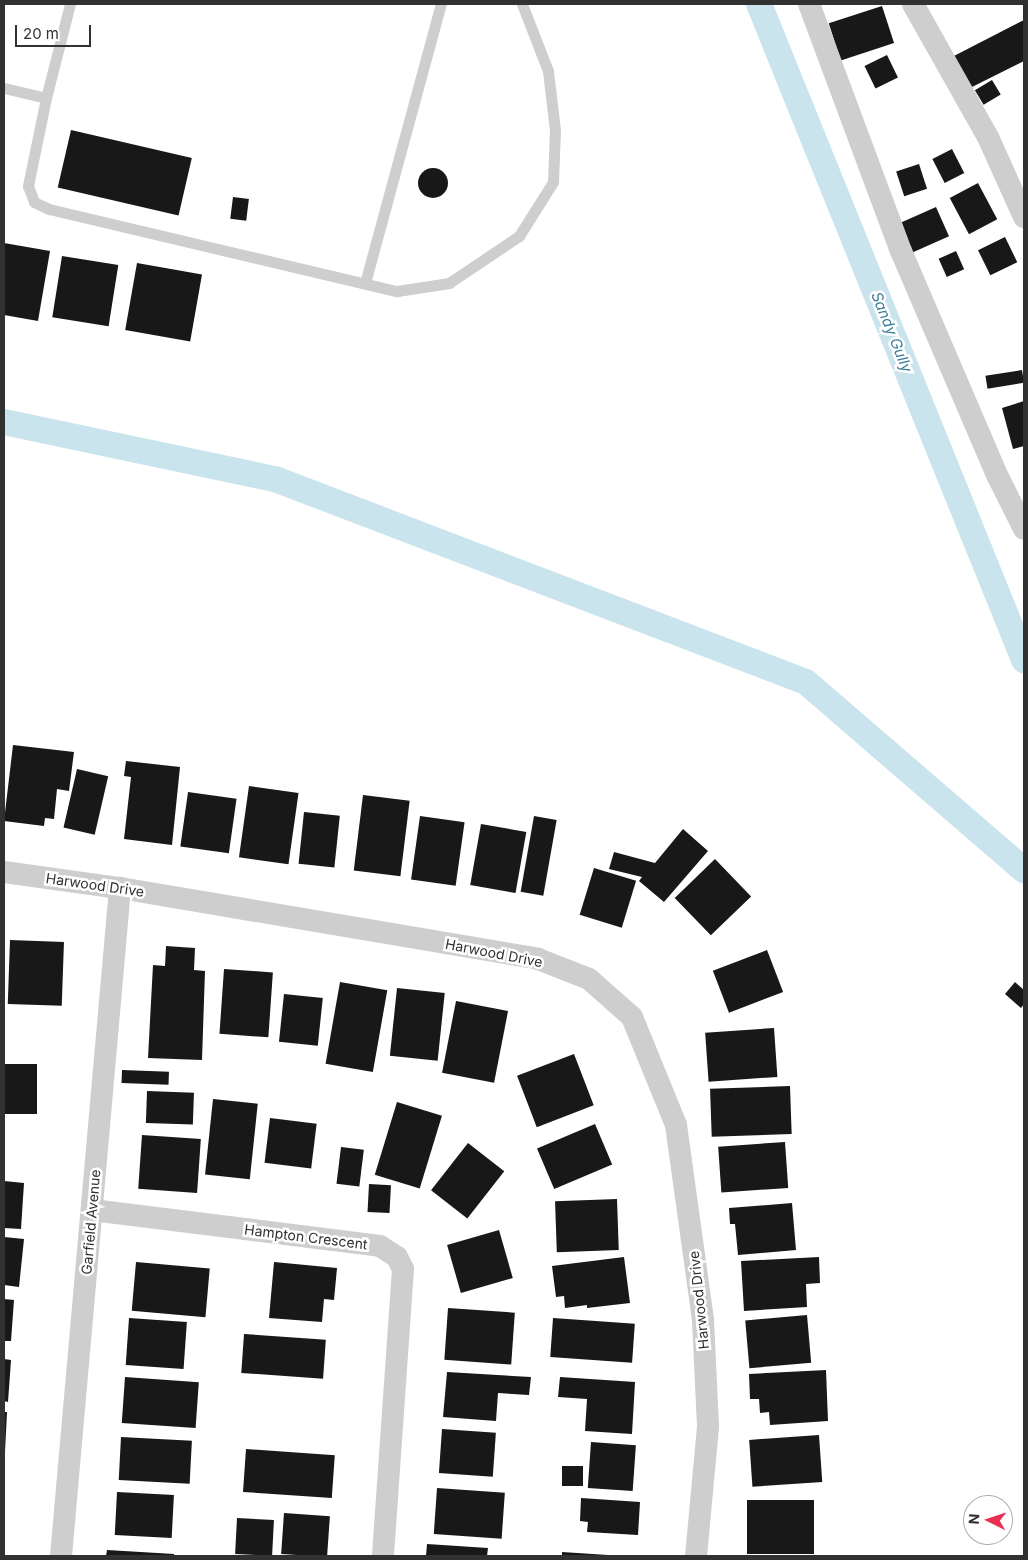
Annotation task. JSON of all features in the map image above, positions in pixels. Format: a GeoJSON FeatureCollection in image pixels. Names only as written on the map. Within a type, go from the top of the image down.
{"type":"FeatureCollection","features":[{"type":"Feature","properties":{"kind":"street"},"geometry":{"type":"LineString","coordinates":[[809,4],[901,251],[998,477],[1024,529]]}},
{"type":"Feature","properties":{"kind":"street"},"geometry":{"type":"LineString","coordinates":[[912,4],[988,137],[1024,217]]}},
{"type":"Feature","properties":{"kind":"street","name":"Harwood Drive"},"geometry":{"type":"LineString","coordinates":[[4,872],[120,888],[538,959],[589,979],[632,1017],[676,1125],[703,1320],[708,1427],[696,1556]]}},
{"type":"Feature","properties":{"kind":"street","name":"Garfield Avenue"},"geometry":{"type":"LineString","coordinates":[[61,1556],[120,888]]}},
{"type":"Feature","properties":{"kind":"street","name":"Hampton Crescent"},"geometry":{"type":"LineString","coordinates":[[92,1210],[380,1246],[397,1257],[403,1269],[383,1556]]}},
{"type":"Feature","properties":{"kind":"lane"},"geometry":{"type":"LineString","coordinates":[[70,4],[46,98],[28,186],[34,202],[49,209],[397,291],[449,283],[519,236],[553,182],[555,130],[548,71],[522,4]]}},
{"type":"Feature","properties":{"kind":"lane"},"geometry":{"type":"LineString","coordinates":[[365,283],[441,4]]}},
{"type":"Feature","properties":{"kind":"lane"},"geometry":{"type":"LineString","coordinates":[[4,88],[46,98]]}},
{"type":"Feature","properties":{"kind":"building"},"geometry":{"type":"Polygon","coordinates":[[[882,6],[894,43],[841,60],[829,23],[882,6]]]}},
{"type":"Feature","properties":{"kind":"building"},"geometry":{"type":"Polygon","coordinates":[[[1024,20],[1024,61],[966,90],[950,58],[1024,20]]]}},
{"type":"Feature","properties":{"kind":"building"},"geometry":{"type":"Polygon","coordinates":[[[887,55],[898,77],[875,88],[865,66],[887,55]]]}},
{"type":"Feature","properties":{"kind":"building"},"geometry":{"type":"Polygon","coordinates":[[[992,80],[1001,95],[984,105],[975,90],[992,80]]]}},
{"type":"Feature","properties":{"kind":"building"},"geometry":{"type":"Polygon","coordinates":[[[71,130],[192,158],[179,215],[58,187],[71,130]]]}},
{"type":"Feature","properties":{"kind":"building"},"geometry":{"type":"Polygon","coordinates":[[[952,149],[964,173],[945,183],[932,159],[952,149]]]}},
{"type":"Feature","properties":{"kind":"building"},"geometry":{"type":"Polygon","coordinates":[[[919,164],[927,189],[904,196],[896,171],[919,164]]]}},
{"type":"Feature","properties":{"kind":"building"},"geometry":{"type":"Polygon","coordinates":[[[433,168],[444,172],[448,183],[444,194],[433,198],[422,194],[418,183],[422,172],[433,168]]]}},
{"type":"Feature","properties":{"kind":"building"},"geometry":{"type":"Polygon","coordinates":[[[978,183],[997,219],[969,234],[950,198],[978,183]]]}},
{"type":"Feature","properties":{"kind":"building"},"geometry":{"type":"Polygon","coordinates":[[[233,197],[249,199],[246,221],[230,219],[233,197]]]}},
{"type":"Feature","properties":{"kind":"building"},"geometry":{"type":"Polygon","coordinates":[[[936,207],[949,236],[908,255],[895,225],[936,207]]]}},
{"type":"Feature","properties":{"kind":"building"},"geometry":{"type":"Polygon","coordinates":[[[1005,237],[1017,262],[990,275],[978,250],[1005,237]]]}},
{"type":"Feature","properties":{"kind":"building"},"geometry":{"type":"Polygon","coordinates":[[[4,243],[50,251],[38,321],[4,315],[4,243]]]}},
{"type":"Feature","properties":{"kind":"building"},"geometry":{"type":"Polygon","coordinates":[[[956,251],[964,269],[947,277],[939,259],[956,251]]]}},
{"type":"Feature","properties":{"kind":"building"},"geometry":{"type":"Polygon","coordinates":[[[62,256],[118,265],[109,326],[52,317],[62,256]]]}},
{"type":"Feature","properties":{"kind":"building"},"geometry":{"type":"Polygon","coordinates":[[[137,263],[202,274],[190,341],[125,330],[137,263]]]}},
{"type":"Feature","properties":{"kind":"building"},"geometry":{"type":"Polygon","coordinates":[[[1022,370],[1024,383],[987,389],[985,376],[1022,370]]]}},
{"type":"Feature","properties":{"kind":"building"},"geometry":{"type":"Polygon","coordinates":[[[1024,401],[1024,446],[1013,449],[1002,408],[1024,401]]]}},
{"type":"Feature","properties":{"kind":"building"},"geometry":{"type":"Polygon","coordinates":[[[13,745],[74,752],[69,791],[57,789],[54,819],[45,818],[44,826],[4,821],[13,745]]]}},
{"type":"Feature","properties":{"kind":"building"},"geometry":{"type":"Polygon","coordinates":[[[126,761],[180,767],[172,845],[124,839],[131,777],[124,776],[126,761]]]}},
{"type":"Feature","properties":{"kind":"building"},"geometry":{"type":"Polygon","coordinates":[[[77,769],[108,776],[95,835],[64,827],[77,769]]]}},
{"type":"Feature","properties":{"kind":"building"},"geometry":{"type":"Polygon","coordinates":[[[249,786],[299,793],[288,864],[239,857],[249,786]]]}},
{"type":"Feature","properties":{"kind":"building"},"geometry":{"type":"Polygon","coordinates":[[[188,792],[237,799],[229,853],[180,846],[188,792]]]}},
{"type":"Feature","properties":{"kind":"building"},"geometry":{"type":"Polygon","coordinates":[[[363,795],[410,801],[400,876],[354,870],[363,795]]]}},
{"type":"Feature","properties":{"kind":"building"},"geometry":{"type":"Polygon","coordinates":[[[304,812],[340,816],[334,867],[299,864],[304,812]]]}},
{"type":"Feature","properties":{"kind":"building"},"geometry":{"type":"Polygon","coordinates":[[[420,816],[465,822],[456,886],[411,879],[420,816]]]}},
{"type":"Feature","properties":{"kind":"building"},"geometry":{"type":"Polygon","coordinates":[[[534,816],[557,820],[543,896],[521,892],[534,816]]]}},
{"type":"Feature","properties":{"kind":"building"},"geometry":{"type":"Polygon","coordinates":[[[481,824],[526,832],[516,893],[470,885],[481,824]]]}},
{"type":"Feature","properties":{"kind":"building"},"geometry":{"type":"Polygon","coordinates":[[[683,829],[708,851],[664,902],[639,881],[642,877],[609,869],[614,852],[655,863],[683,829]]]}},
{"type":"Feature","properties":{"kind":"building"},"geometry":{"type":"Polygon","coordinates":[[[715,859],[751,896],[711,935],[675,898],[715,859]]]}},
{"type":"Feature","properties":{"kind":"building"},"geometry":{"type":"Polygon","coordinates":[[[594,868],[636,881],[622,928],[580,915],[594,868]]]}},
{"type":"Feature","properties":{"kind":"building"},"geometry":{"type":"Polygon","coordinates":[[[10,940],[64,942],[62,1006],[8,1004],[10,940]]]}},
{"type":"Feature","properties":{"kind":"building"},"geometry":{"type":"Polygon","coordinates":[[[166,946],[195,948],[194,970],[205,971],[202,1060],[148,1058],[153,965],[165,966],[166,946]]]}},
{"type":"Feature","properties":{"kind":"building"},"geometry":{"type":"Polygon","coordinates":[[[767,950],[783,992],[729,1013],[713,971],[767,950]]]}},
{"type":"Feature","properties":{"kind":"building"},"geometry":{"type":"Polygon","coordinates":[[[224,969],[273,972],[268,1037],[219,1034],[224,969]]]}},
{"type":"Feature","properties":{"kind":"building"},"geometry":{"type":"Polygon","coordinates":[[[340,982],[387,990],[373,1072],[326,1064],[340,982]]]}},
{"type":"Feature","properties":{"kind":"building"},"geometry":{"type":"Polygon","coordinates":[[[1015,982],[1024,990],[1024,1004],[1021,1008],[1005,994],[1015,982]]]}},
{"type":"Feature","properties":{"kind":"building"},"geometry":{"type":"Polygon","coordinates":[[[397,988],[445,993],[438,1061],[390,1056],[397,988]]]}},
{"type":"Feature","properties":{"kind":"building"},"geometry":{"type":"Polygon","coordinates":[[[284,994],[323,998],[318,1046],[279,1042],[284,994]]]}},
{"type":"Feature","properties":{"kind":"building"},"geometry":{"type":"Polygon","coordinates":[[[456,1001],[508,1011],[494,1083],[442,1073],[456,1001]]]}},
{"type":"Feature","properties":{"kind":"building"},"geometry":{"type":"Polygon","coordinates":[[[774,1028],[777,1077],[709,1082],[705,1033],[774,1028]]]}},
{"type":"Feature","properties":{"kind":"building"},"geometry":{"type":"Polygon","coordinates":[[[574,1054],[594,1105],[537,1127],[517,1076],[574,1054]]]}},
{"type":"Feature","properties":{"kind":"building"},"geometry":{"type":"Polygon","coordinates":[[[4,1064],[37,1064],[37,1114],[4,1114],[4,1064]]]}},
{"type":"Feature","properties":{"kind":"building"},"geometry":{"type":"Polygon","coordinates":[[[122,1070],[169,1072],[169,1085],[122,1083],[122,1070]]]}},
{"type":"Feature","properties":{"kind":"building"},"geometry":{"type":"Polygon","coordinates":[[[790,1086],[792,1134],[712,1137],[710,1089],[790,1086]]]}},
{"type":"Feature","properties":{"kind":"building"},"geometry":{"type":"Polygon","coordinates":[[[147,1091],[194,1093],[193,1125],[146,1123],[147,1091]]]}},
{"type":"Feature","properties":{"kind":"building"},"geometry":{"type":"Polygon","coordinates":[[[213,1099],[258,1104],[250,1179],[205,1175],[213,1099]]]}},
{"type":"Feature","properties":{"kind":"building"},"geometry":{"type":"Polygon","coordinates":[[[397,1102],[442,1116],[420,1188],[375,1175],[397,1102]]]}},
{"type":"Feature","properties":{"kind":"building"},"geometry":{"type":"Polygon","coordinates":[[[270,1118],[317,1124],[311,1168],[265,1163],[270,1118]]]}},
{"type":"Feature","properties":{"kind":"building"},"geometry":{"type":"Polygon","coordinates":[[[595,1124],[612,1165],[554,1189],[537,1149],[595,1124]]]}},
{"type":"Feature","properties":{"kind":"building"},"geometry":{"type":"Polygon","coordinates":[[[142,1135],[201,1139],[197,1193],[138,1189],[142,1135]]]}},
{"type":"Feature","properties":{"kind":"building"},"geometry":{"type":"Polygon","coordinates":[[[785,1142],[788,1188],[721,1193],[718,1147],[785,1142]]]}},
{"type":"Feature","properties":{"kind":"building"},"geometry":{"type":"Polygon","coordinates":[[[468,1143],[504,1171],[467,1219],[431,1190],[468,1143]]]}},
{"type":"Feature","properties":{"kind":"building"},"geometry":{"type":"Polygon","coordinates":[[[341,1147],[364,1150],[359,1187],[336,1184],[341,1147]]]}},
{"type":"Feature","properties":{"kind":"building"},"geometry":{"type":"Polygon","coordinates":[[[4,1181],[24,1183],[21,1229],[4,1228],[4,1181]]]}},
{"type":"Feature","properties":{"kind":"building"},"geometry":{"type":"Polygon","coordinates":[[[369,1184],[391,1185],[390,1213],[368,1212],[369,1184]]]}},
{"type":"Feature","properties":{"kind":"building"},"geometry":{"type":"Polygon","coordinates":[[[617,1199],[619,1250],[557,1252],[555,1201],[617,1199]]]}},
{"type":"Feature","properties":{"kind":"building"},"geometry":{"type":"Polygon","coordinates":[[[792,1203],[796,1250],[738,1255],[735,1224],[730,1224],[729,1208],[792,1203]]]}},
{"type":"Feature","properties":{"kind":"building"},"geometry":{"type":"Polygon","coordinates":[[[499,1230],[513,1278],[461,1293],[447,1245],[499,1230]]]}},
{"type":"Feature","properties":{"kind":"building"},"geometry":{"type":"Polygon","coordinates":[[[4,1237],[24,1239],[19,1287],[4,1285],[4,1237]]]}},
{"type":"Feature","properties":{"kind":"building"},"geometry":{"type":"Polygon","coordinates":[[[624,1257],[630,1303],[587,1308],[587,1305],[565,1308],[564,1296],[556,1297],[552,1266],[624,1257]]]}},
{"type":"Feature","properties":{"kind":"building"},"geometry":{"type":"Polygon","coordinates":[[[819,1257],[820,1283],[806,1284],[807,1307],[744,1311],[741,1261],[819,1257]]]}},
{"type":"Feature","properties":{"kind":"building"},"geometry":{"type":"Polygon","coordinates":[[[136,1262],[210,1268],[205,1317],[132,1311],[136,1262]]]}},
{"type":"Feature","properties":{"kind":"building"},"geometry":{"type":"Polygon","coordinates":[[[274,1262],[337,1268],[334,1300],[324,1299],[322,1322],[269,1318],[274,1262]]]}},
{"type":"Feature","properties":{"kind":"building"},"geometry":{"type":"Polygon","coordinates":[[[4,1299],[14,1300],[11,1341],[4,1341],[4,1299]]]}},
{"type":"Feature","properties":{"kind":"building"},"geometry":{"type":"Polygon","coordinates":[[[448,1308],[515,1313],[511,1365],[444,1360],[448,1308]]]}},
{"type":"Feature","properties":{"kind":"building"},"geometry":{"type":"Polygon","coordinates":[[[807,1315],[811,1363],[749,1368],[745,1320],[807,1315]]]}},
{"type":"Feature","properties":{"kind":"building"},"geometry":{"type":"Polygon","coordinates":[[[129,1318],[187,1322],[184,1369],[126,1365],[129,1318]]]}},
{"type":"Feature","properties":{"kind":"building"},"geometry":{"type":"Polygon","coordinates":[[[553,1318],[635,1324],[632,1363],[550,1357],[553,1318]]]}},
{"type":"Feature","properties":{"kind":"building"},"geometry":{"type":"Polygon","coordinates":[[[244,1334],[326,1340],[323,1379],[241,1373],[244,1334]]]}},
{"type":"Feature","properties":{"kind":"building"},"geometry":{"type":"Polygon","coordinates":[[[4,1359],[11,1360],[8,1402],[4,1401],[4,1359]]]}},
{"type":"Feature","properties":{"kind":"building"},"geometry":{"type":"Polygon","coordinates":[[[826,1370],[828,1421],[770,1425],[769,1412],[760,1413],[759,1399],[750,1399],[749,1374],[826,1370]]]}},
{"type":"Feature","properties":{"kind":"building"},"geometry":{"type":"Polygon","coordinates":[[[447,1372],[531,1377],[529,1395],[498,1393],[496,1421],[443,1417],[447,1372]]]}},
{"type":"Feature","properties":{"kind":"building"},"geometry":{"type":"Polygon","coordinates":[[[125,1377],[199,1382],[196,1428],[122,1423],[125,1377]]]}},
{"type":"Feature","properties":{"kind":"building"},"geometry":{"type":"Polygon","coordinates":[[[560,1377],[635,1382],[632,1434],[585,1431],[587,1399],[558,1397],[560,1377]]]}},
{"type":"Feature","properties":{"kind":"building"},"geometry":{"type":"Polygon","coordinates":[[[4,1412],[7,1412],[5,1452],[4,1452],[4,1412]]]}},
{"type":"Feature","properties":{"kind":"building"},"geometry":{"type":"Polygon","coordinates":[[[442,1429],[496,1433],[493,1477],[439,1473],[442,1429]]]}},
{"type":"Feature","properties":{"kind":"building"},"geometry":{"type":"Polygon","coordinates":[[[819,1435],[822,1482],[752,1487],[749,1440],[819,1435]]]}},
{"type":"Feature","properties":{"kind":"building"},"geometry":{"type":"Polygon","coordinates":[[[121,1437],[192,1441],[190,1484],[119,1480],[121,1437]]]}},
{"type":"Feature","properties":{"kind":"building"},"geometry":{"type":"Polygon","coordinates":[[[591,1442],[636,1445],[633,1491],[588,1488],[591,1442]]]}},
{"type":"Feature","properties":{"kind":"building"},"geometry":{"type":"Polygon","coordinates":[[[246,1449],[335,1455],[332,1498],[243,1492],[246,1449]]]}},
{"type":"Feature","properties":{"kind":"building"},"geometry":{"type":"Polygon","coordinates":[[[562,1466],[583,1466],[583,1486],[562,1486],[562,1466]]]}},
{"type":"Feature","properties":{"kind":"building"},"geometry":{"type":"Polygon","coordinates":[[[437,1488],[505,1493],[502,1539],[434,1534],[437,1488]]]}},
{"type":"Feature","properties":{"kind":"building"},"geometry":{"type":"Polygon","coordinates":[[[117,1492],[174,1495],[172,1538],[115,1535],[117,1492]]]}},
{"type":"Feature","properties":{"kind":"building"},"geometry":{"type":"Polygon","coordinates":[[[581,1498],[640,1502],[638,1535],[587,1532],[588,1522],[580,1521],[581,1498]]]}},
{"type":"Feature","properties":{"kind":"building"},"geometry":{"type":"Polygon","coordinates":[[[747,1500],[814,1500],[814,1554],[747,1554],[747,1500]]]}},
{"type":"Feature","properties":{"kind":"building"},"geometry":{"type":"Polygon","coordinates":[[[284,1513],[330,1516],[327,1556],[281,1554],[284,1513]]]}},
{"type":"Feature","properties":{"kind":"building"},"geometry":{"type":"Polygon","coordinates":[[[237,1518],[274,1520],[272,1556],[235,1554],[237,1518]]]}},
{"type":"Feature","properties":{"kind":"building"},"geometry":{"type":"Polygon","coordinates":[[[427,1544],[488,1548],[487,1556],[426,1556],[427,1544]]]}},
{"type":"Feature","properties":{"kind":"building"},"geometry":{"type":"Polygon","coordinates":[[[107,1550],[174,1554],[174,1556],[106,1556],[107,1550]]]}},
{"type":"Feature","properties":{"kind":"building"},"geometry":{"type":"Polygon","coordinates":[[[562,1552],[608,1555],[608,1556],[562,1556],[562,1552]]]}},
{"type":"Feature","properties":{"kind":"waterway","name":"Sandy Gully"},"geometry":{"type":"LineString","coordinates":[[759,4],[1024,660]]}},
{"type":"Feature","properties":{"kind":"waterway"},"geometry":{"type":"LineString","coordinates":[[4,422],[275,479],[806,682],[1024,870]]}}]}
